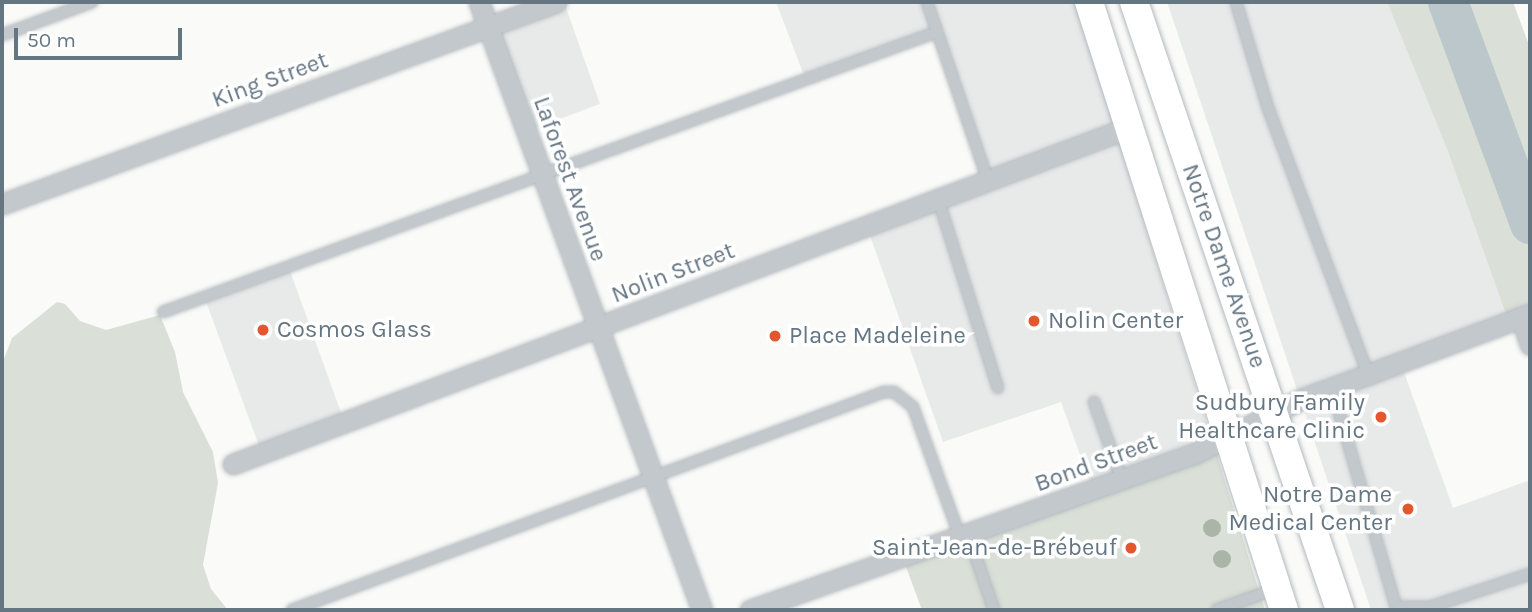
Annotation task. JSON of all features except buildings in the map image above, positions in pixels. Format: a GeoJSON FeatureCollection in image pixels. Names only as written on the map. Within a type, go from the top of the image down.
{"type":"FeatureCollection","features":[{"type":"Feature","properties":{"kind":"main road","name":"Notre Dame Avenue"},"geometry":{"type":"LineString","coordinates":[[1089,2],[1281,599]]}},
{"type":"Feature","properties":{"kind":"main road","name":"Notre Dame Avenue"},"geometry":{"type":"LineString","coordinates":[[1134,2],[1340,610]]}},
{"type":"Feature","properties":{"kind":"street","name":"Laforest Avenue"},"geometry":{"type":"LineString","coordinates":[[478,2],[702,610]]}},
{"type":"Feature","properties":{"kind":"street","name":"King Street"},"geometry":{"type":"LineString","coordinates":[[2,204],[556,2]]}},
{"type":"Feature","properties":{"kind":"street","name":"Nolin Street"},"geometry":{"type":"LineString","coordinates":[[233,464],[1130,127]]}},
{"type":"Feature","properties":{"kind":"street","name":"Bond Street"},"geometry":{"type":"LineString","coordinates":[[750,610],[1122,480],[1229,437],[1275,412],[1332,388],[1526,315]]}},
{"type":"Feature","properties":{"kind":"street"},"geometry":{"type":"LineString","coordinates":[[1526,315],[1530,345]]}},
{"type":"Feature","properties":{"kind":"lane"},"geometry":{"type":"LineString","coordinates":[[2,35],[92,2]]}},
{"type":"Feature","properties":{"kind":"lane"},"geometry":{"type":"LineString","coordinates":[[927,2],[988,181]]}},
{"type":"Feature","properties":{"kind":"lane"},"geometry":{"type":"LineString","coordinates":[[1236,2],[1268,108],[1368,374]]}},
{"type":"Feature","properties":{"kind":"lane"},"geometry":{"type":"LineString","coordinates":[[163,312],[937,32]]}},
{"type":"Feature","properties":{"kind":"lane"},"geometry":{"type":"LineString","coordinates":[[938,199],[998,388]]}},
{"type":"Feature","properties":{"kind":"lane"},"geometry":{"type":"LineString","coordinates":[[1332,388],[1397,609],[1430,607],[1530,574]]}},
{"type":"Feature","properties":{"kind":"lane"},"geometry":{"type":"LineString","coordinates":[[292,610],[652,475],[894,392],[913,407],[994,610]]}},
{"type":"Feature","properties":{"kind":"lane"},"geometry":{"type":"LineString","coordinates":[[1094,402],[1122,480]]}},
{"type":"Feature","properties":{"kind":"lane"},"geometry":{"type":"LineString","coordinates":[[1217,610],[1281,599]]}},
{"type":"Feature","properties":{"kind":"shaded area"},"geometry":{"type":"Polygon","coordinates":[[[564,2],[600,104],[527,131],[490,29],[564,2]]]}},
{"type":"Feature","properties":{"kind":"shaded area"},"geometry":{"type":"Polygon","coordinates":[[[776,2],[1075,2],[1215,449],[1092,488],[1061,402],[943,442],[867,227],[986,182],[936,31],[805,78],[776,2]]]}},
{"type":"Feature","properties":{"kind":"shaded area"},"geometry":{"type":"Polygon","coordinates":[[[1167,2],[1387,2],[1447,149],[1509,323],[1401,364],[1453,508],[1530,480],[1530,610],[1371,610],[1167,2]]]}},
{"type":"Feature","properties":{"kind":"shaded area"},"geometry":{"type":"Polygon","coordinates":[[[1387,2],[1513,2],[1530,48],[1530,349],[1520,319],[1509,323],[1447,149],[1387,2]]]}},
{"type":"Feature","properties":{"kind":"shaded area"},"geometry":{"type":"Polygon","coordinates":[[[289,268],[344,421],[261,451],[205,299],[289,268]]]}},
{"type":"Feature","properties":{"kind":"shaded area"},"geometry":{"type":"Polygon","coordinates":[[[57,302],[65,304],[80,321],[106,330],[160,315],[175,352],[183,392],[213,452],[218,483],[203,565],[211,589],[228,610],[2,610],[2,364],[12,338],[57,302]]]}},
{"type":"Feature","properties":{"kind":"shaded area"},"geometry":{"type":"Polygon","coordinates":[[[1215,449],[1265,610],[922,610],[902,556],[1215,449]]]}},
{"type":"Feature","properties":{"kind":"waterway"},"geometry":{"type":"LineString","coordinates":[[1448,2],[1530,224]]}},
{"type":"Feature","properties":{"kind":"place","name":"Nolin Center"},"geometry":{"type":"Point","coordinates":[1034,321]}},
{"type":"Feature","properties":{"kind":"place","name":"Cosmos Glass"},"geometry":{"type":"Point","coordinates":[263,330]}},
{"type":"Feature","properties":{"kind":"place","name":"Place Madeleine"},"geometry":{"type":"Point","coordinates":[775,336]}},
{"type":"Feature","properties":{"kind":"place","name":"Sudbury Family Healthcare Clinic"},"geometry":{"type":"Point","coordinates":[1381,417]}},
{"type":"Feature","properties":{"kind":"place","name":"Notre Dame Medical Center"},"geometry":{"type":"Point","coordinates":[1408,509]}},
{"type":"Feature","properties":{"kind":"place","name":"Saint-Jean-de-Brébeuf"},"geometry":{"type":"Point","coordinates":[1131,548]}}]}
